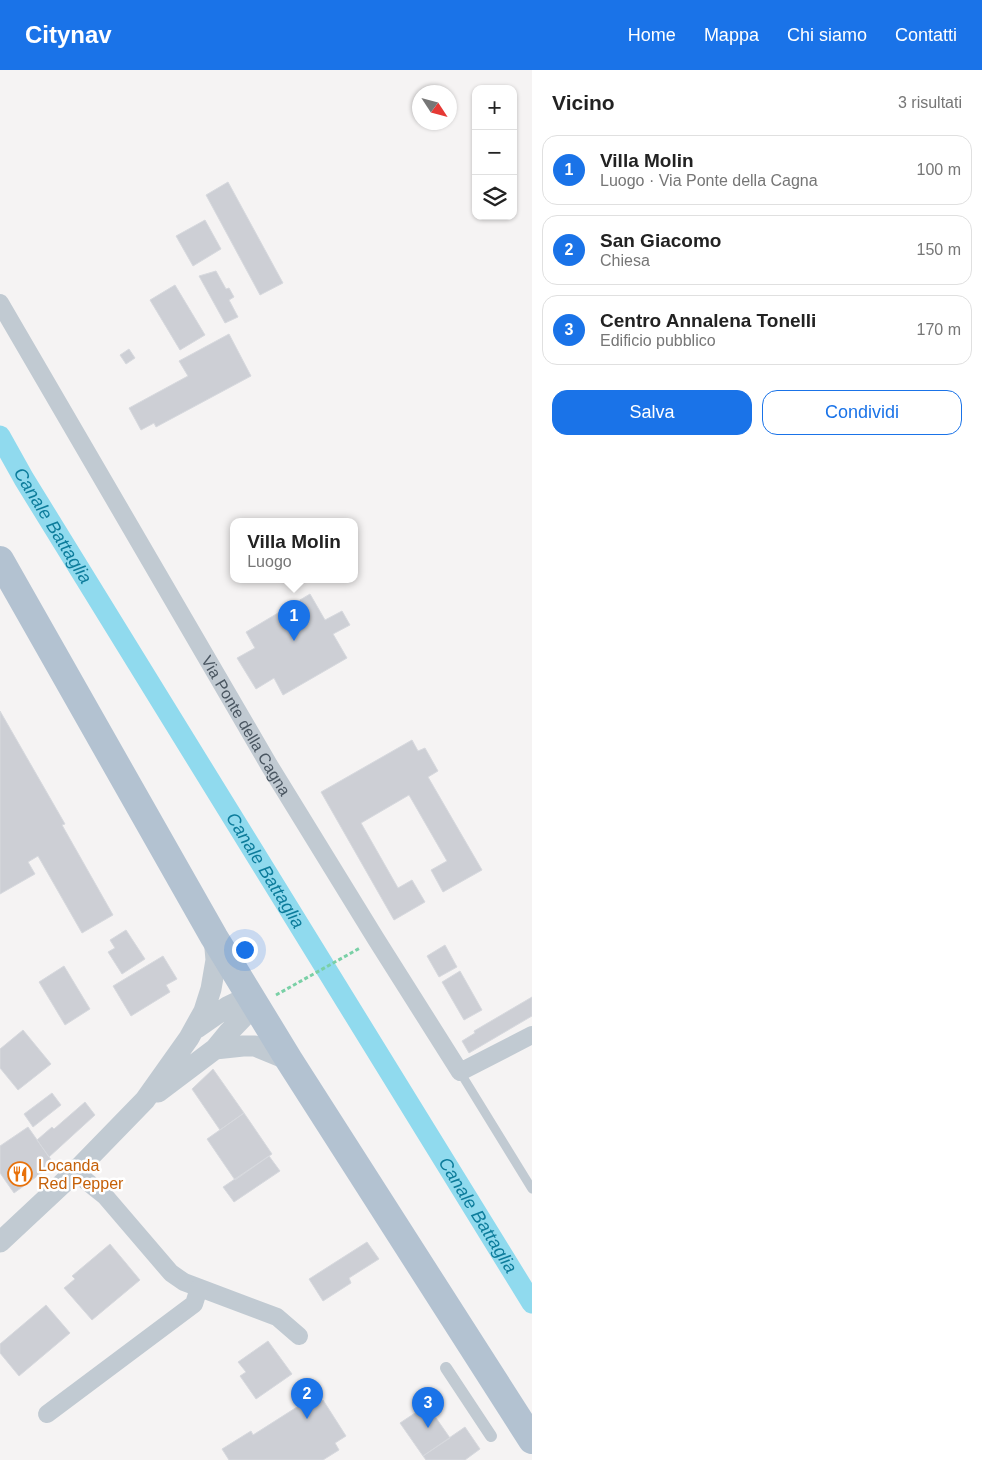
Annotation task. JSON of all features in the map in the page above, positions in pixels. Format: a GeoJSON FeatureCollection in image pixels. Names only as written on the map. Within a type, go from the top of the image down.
{"type":"FeatureCollection","features":[{"type":"Feature","properties":{"kind":"main road"},"geometry":{"type":"LineString","coordinates":[[0,560],[214,936],[259,999],[289,1060],[532,1440]]}},
{"type":"Feature","properties":{"kind":"street","name":"Via Ponte della Cagna"},"geometry":{"type":"LineString","coordinates":[[0,303],[269,765],[376,940],[460,1072]]}},
{"type":"Feature","properties":{"kind":"street"},"geometry":{"type":"LineString","coordinates":[[0,1242],[75,1172],[145,1100],[194,1030],[204,1011],[212,989],[216,960],[214,936]]}},
{"type":"Feature","properties":{"kind":"street"},"geometry":{"type":"LineString","coordinates":[[194,1030],[227,1007],[259,999]]}},
{"type":"Feature","properties":{"kind":"street"},"geometry":{"type":"LineString","coordinates":[[145,1100],[215,1049],[259,999]]}},
{"type":"Feature","properties":{"kind":"street"},"geometry":{"type":"LineString","coordinates":[[460,1072],[532,1035]]}},
{"type":"Feature","properties":{"kind":"street"},"geometry":{"type":"LineString","coordinates":[[215,1049],[255,1046],[289,1060]]}},
{"type":"Feature","properties":{"kind":"street"},"geometry":{"type":"LineString","coordinates":[[75,1172],[105,1196],[171,1273],[184,1282],[198,1288],[277,1317],[300,1336]]}},
{"type":"Feature","properties":{"kind":"street"},"geometry":{"type":"LineString","coordinates":[[47,1414],[194,1304],[198,1288]]}},
{"type":"Feature","properties":{"kind":"street"},"geometry":{"type":"LineString","coordinates":[[446,1368],[491,1436]]}},
{"type":"Feature","properties":{"kind":"lane"},"geometry":{"type":"LineString","coordinates":[[460,1072],[532,1189]]}},
{"type":"Feature","properties":{"kind":"path"},"geometry":{"type":"LineString","coordinates":[[259,999],[360,948]]}},
{"type":"Feature","properties":{"kind":"building"},"geometry":{"type":"Polygon","coordinates":[[[228,182],[283,283],[260,295],[206,195],[228,182]]]}},
{"type":"Feature","properties":{"kind":"building"},"geometry":{"type":"Polygon","coordinates":[[[205,220],[221,249],[193,266],[176,236],[205,220]]]}},
{"type":"Feature","properties":{"kind":"building"},"geometry":{"type":"Polygon","coordinates":[[[216,271],[226,289],[229,288],[234,297],[229,300],[238,317],[225,323],[199,276],[216,271]]]}},
{"type":"Feature","properties":{"kind":"building"},"geometry":{"type":"Polygon","coordinates":[[[175,285],[205,335],[180,350],[150,300],[175,285]]]}},
{"type":"Feature","properties":{"kind":"building"},"geometry":{"type":"Polygon","coordinates":[[[229,334],[251,376],[156,427],[154,423],[141,430],[129,408],[188,376],[179,361],[229,334]]]}},
{"type":"Feature","properties":{"kind":"building"},"geometry":{"type":"Polygon","coordinates":[[[129,349],[135,358],[126,364],[120,355],[129,349]]]}},
{"type":"Feature","properties":{"kind":"building"},"geometry":{"type":"Polygon","coordinates":[[[310,594],[325,620],[342,611],[350,625],[333,634],[347,658],[283,695],[274,678],[256,689],[237,658],[255,648],[246,632],[310,594]]]}},
{"type":"Feature","properties":{"kind":"building"},"geometry":{"type":"Polygon","coordinates":[[[0,711],[65,824],[62,825],[113,915],[82,933],[38,856],[28,862],[35,874],[0,894],[0,711]]]}},
{"type":"Feature","properties":{"kind":"building"},"geometry":{"type":"Polygon","coordinates":[[[412,740],[418,751],[425,748],[438,771],[428,777],[482,870],[443,892],[431,870],[447,861],[409,795],[361,823],[398,888],[412,880],[425,902],[394,920],[321,792],[412,740]]]}},
{"type":"Feature","properties":{"kind":"building"},"geometry":{"type":"Polygon","coordinates":[[[126,930],[145,959],[122,974],[108,952],[115,948],[110,940],[126,930]]]}},
{"type":"Feature","properties":{"kind":"building"},"geometry":{"type":"Polygon","coordinates":[[[445,945],[457,967],[439,977],[427,956],[445,945]]]}},
{"type":"Feature","properties":{"kind":"building"},"geometry":{"type":"Polygon","coordinates":[[[163,956],[177,979],[166,985],[170,992],[131,1016],[113,986],[163,956]]]}},
{"type":"Feature","properties":{"kind":"building"},"geometry":{"type":"Polygon","coordinates":[[[64,966],[90,1009],[65,1025],[39,982],[64,966]]]}},
{"type":"Feature","properties":{"kind":"building"},"geometry":{"type":"Polygon","coordinates":[[[460,971],[482,1010],[464,1020],[442,982],[460,971]]]}},
{"type":"Feature","properties":{"kind":"building"},"geometry":{"type":"Polygon","coordinates":[[[532,997],[532,1016],[469,1053],[462,1041],[475,1033],[474,1031],[532,997]]]}},
{"type":"Feature","properties":{"kind":"building"},"geometry":{"type":"Polygon","coordinates":[[[23,1030],[51,1064],[18,1090],[0,1068],[0,1049],[23,1030]]]}},
{"type":"Feature","properties":{"kind":"building"},"geometry":{"type":"Polygon","coordinates":[[[213,1069],[244,1113],[220,1130],[192,1089],[213,1069]]]}},
{"type":"Feature","properties":{"kind":"building"},"geometry":{"type":"Polygon","coordinates":[[[52,1093],[61,1105],[33,1127],[24,1114],[52,1093]]]}},
{"type":"Feature","properties":{"kind":"building"},"geometry":{"type":"Polygon","coordinates":[[[85,1102],[95,1115],[49,1157],[37,1140],[52,1127],[54,1129],[85,1102]]]}},
{"type":"Feature","properties":{"kind":"building"},"geometry":{"type":"Polygon","coordinates":[[[244,1113],[272,1154],[235,1180],[207,1139],[244,1113]]]}},
{"type":"Feature","properties":{"kind":"building"},"geometry":{"type":"Polygon","coordinates":[[[28,1127],[54,1164],[14,1193],[0,1173],[0,1146],[28,1127]]]}},
{"type":"Feature","properties":{"kind":"building"},"geometry":{"type":"Polygon","coordinates":[[[269,1156],[280,1171],[234,1202],[223,1187],[269,1156]]]}},
{"type":"Feature","properties":{"kind":"building"},"geometry":{"type":"Polygon","coordinates":[[[367,1242],[379,1259],[349,1278],[351,1283],[323,1301],[309,1279],[367,1242]]]}},
{"type":"Feature","properties":{"kind":"building"},"geometry":{"type":"Polygon","coordinates":[[[110,1244],[140,1280],[92,1320],[64,1288],[75,1279],[72,1276],[110,1244]]]}},
{"type":"Feature","properties":{"kind":"building"},"geometry":{"type":"Polygon","coordinates":[[[46,1305],[70,1333],[19,1376],[0,1353],[0,1344],[46,1305]]]}},
{"type":"Feature","properties":{"kind":"building"},"geometry":{"type":"Polygon","coordinates":[[[268,1341],[292,1374],[256,1399],[240,1376],[246,1372],[238,1362],[268,1341]]]}},
{"type":"Feature","properties":{"kind":"building"},"geometry":{"type":"Polygon","coordinates":[[[308,1400],[312,1406],[323,1400],[346,1436],[335,1443],[339,1450],[323,1460],[229,1460],[222,1449],[251,1431],[253,1435],[308,1400]]]}},
{"type":"Feature","properties":{"kind":"building"},"geometry":{"type":"Polygon","coordinates":[[[427,1405],[450,1438],[423,1456],[400,1423],[427,1405]]]}},
{"type":"Feature","properties":{"kind":"building"},"geometry":{"type":"Polygon","coordinates":[[[465,1427],[480,1449],[465,1460],[426,1460],[423,1456],[465,1427]]]}},
{"type":"Feature","properties":{"kind":"waterway","name":"Canale Battaglia"},"geometry":{"type":"LineString","coordinates":[[0,436],[24,479],[532,1303]]}},
{"type":"Feature","properties":{"kind":"place","name":"Villa Molin"},"geometry":{"type":"Point","coordinates":[294,641]}},
{"type":"Feature","properties":{"kind":"place","name":"Locanda Red Pepper"},"geometry":{"type":"Point","coordinates":[20,1174]}},
{"type":"Feature","properties":{"kind":"place","name":"San Giacomo"},"geometry":{"type":"Point","coordinates":[307,1419]}},
{"type":"Feature","properties":{"kind":"place","name":"Centro Annalena Tonelli"},"geometry":{"type":"Point","coordinates":[428,1428]}}]}
